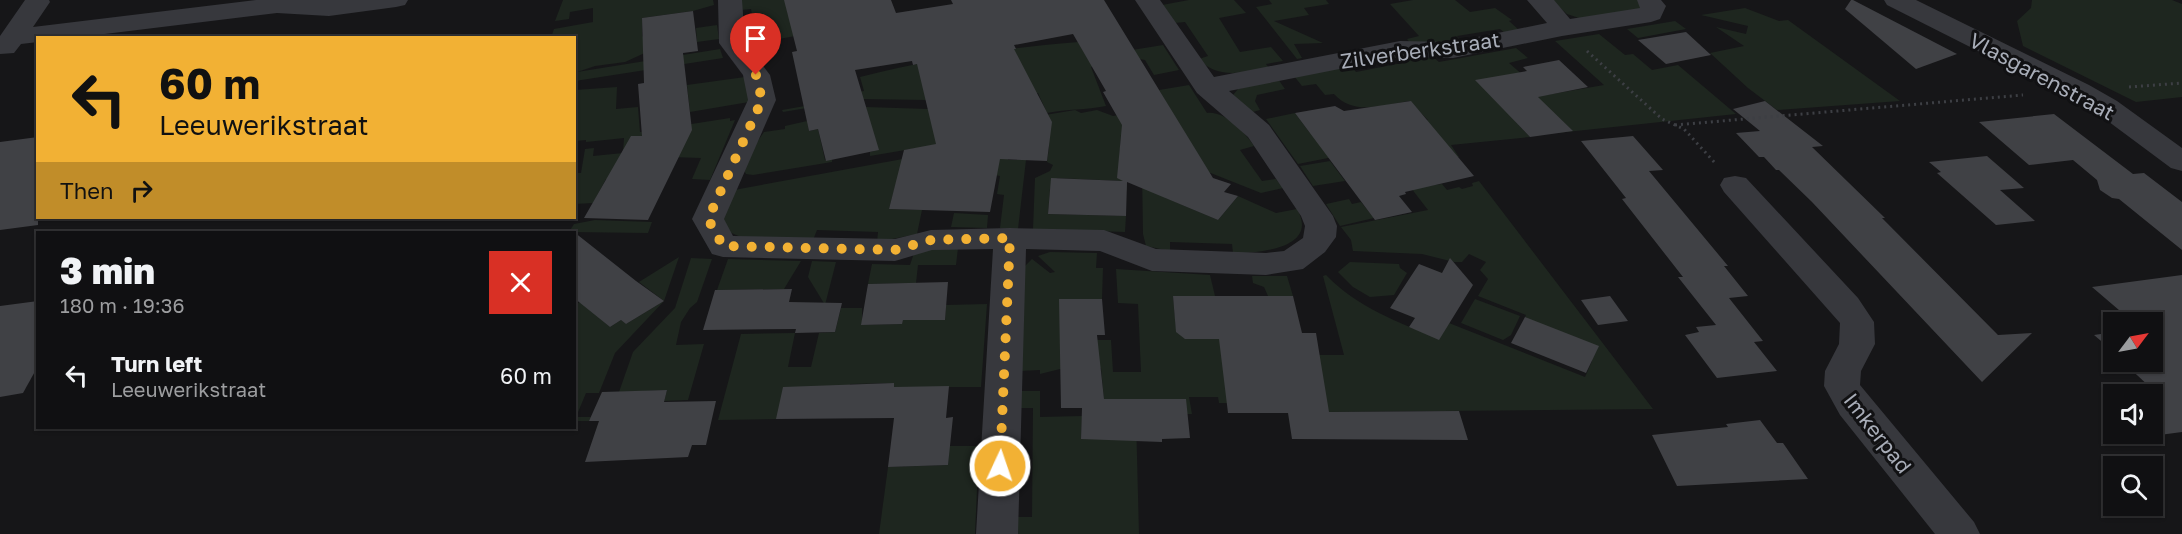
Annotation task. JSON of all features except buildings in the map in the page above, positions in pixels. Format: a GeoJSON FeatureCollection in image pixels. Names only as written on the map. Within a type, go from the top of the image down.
{"type":"FeatureCollection","features":[{"type":"Feature","properties":{"kind":"street"},"geometry":{"type":"LineString","coordinates":[[6,45],[38,2],[37,0]]}},
{"type":"Feature","properties":{"kind":"street"},"geometry":{"type":"LineString","coordinates":[[67,36],[278,5],[329,8],[396,0]]}},
{"type":"Feature","properties":{"kind":"street"},"geometry":{"type":"LineString","coordinates":[[730,0],[732,43],[756,75],[762,100],[708,219],[723,246],[895,250],[931,240],[1010,238],[1104,241],[1152,260],[1266,264],[1291,261],[1302,256],[1320,237],[1321,226],[1317,216],[1259,131],[1207,87],[1147,0]]}},
{"type":"Feature","properties":{"kind":"street"},"geometry":{"type":"LineString","coordinates":[[1539,0],[1555,15],[1563,28]]}},
{"type":"Feature","properties":{"kind":"street","name":"Zilverberkstraat"},"geometry":{"type":"LineString","coordinates":[[1207,87],[1400,49],[1453,50],[1563,28],[1651,14],[1653,6],[1649,0]]}},
{"type":"Feature","properties":{"kind":"street","name":"Vlasgarenstraat"},"geometry":{"type":"LineString","coordinates":[[1896,0],[2079,90],[2107,107],[2182,162]]}},
{"type":"Feature","properties":{"kind":"street"},"geometry":{"type":"LineString","coordinates":[[6,45],[36,41]]}},
{"type":"Feature","properties":{"kind":"street","name":"Imkerpad"},"geometry":{"type":"LineString","coordinates":[[1735,185],[1846,306],[1857,322],[1857,344],[1843,371],[1842,386],[1853,405],[1959,534]]}},
{"type":"Feature","properties":{"kind":"street"},"geometry":{"type":"LineString","coordinates":[[997,534],[1010,238]]}},
{"type":"Feature","properties":{"kind":"path"},"geometry":{"type":"LineString","coordinates":[[1563,28],[1662,119],[1684,129],[1735,185]]}},
{"type":"Feature","properties":{"kind":"path"},"geometry":{"type":"LineString","coordinates":[[1675,125],[2079,90]]}},
{"type":"Feature","properties":{"kind":"shaded area"},"geometry":{"type":"Polygon","coordinates":[[[563,0],[713,0],[714,5],[693,11],[642,18],[642,35],[649,51],[625,62],[595,66],[577,72],[720,49],[723,58],[576,81],[576,36],[552,36],[554,29],[593,22],[593,8],[570,12],[569,19],[555,21],[563,0]]]}},
{"type":"Feature","properties":{"kind":"shaded area"},"geometry":{"type":"Polygon","coordinates":[[[740,0],[785,0],[788,15],[806,34],[768,41],[768,39],[748,41],[745,35],[755,33],[751,9],[741,10],[740,0]]]}},
{"type":"Feature","properties":{"kind":"shaded area"},"geometry":{"type":"Polygon","coordinates":[[[1189,0],[1234,0],[1246,13],[1219,18],[1240,52],[1271,47],[1283,61],[1266,64],[1269,68],[1232,73],[1206,66],[1199,59],[1208,56],[1185,22],[1175,23],[1162,5],[1189,0]]]}},
{"type":"Feature","properties":{"kind":"shaded area"},"geometry":{"type":"Polygon","coordinates":[[[1269,0],[1326,0],[1329,4],[1304,8],[1309,15],[1274,21],[1323,43],[1294,44],[1302,58],[1297,59],[1256,7],[1272,4],[1269,0]]]}},
{"type":"Feature","properties":{"kind":"shaded area"},"geometry":{"type":"Polygon","coordinates":[[[1413,0],[1455,0],[1470,12],[1495,8],[1512,20],[1509,21],[1520,31],[1506,34],[1500,29],[1457,36],[1461,41],[1413,46],[1407,39],[1419,36],[1390,4],[1413,0]]]}},
{"type":"Feature","properties":{"kind":"shaded area"},"geometry":{"type":"Polygon","coordinates":[[[1551,0],[1640,0],[1642,4],[1639,10],[1582,19],[1567,14],[1551,0]]]}},
{"type":"Feature","properties":{"kind":"shaded area"},"geometry":{"type":"Polygon","coordinates":[[[2032,0],[2172,0],[2182,4],[2182,97],[2136,102],[2023,46],[2017,21],[2031,8],[2032,0]]]}},
{"type":"Feature","properties":{"kind":"shaded area"},"geometry":{"type":"Polygon","coordinates":[[[1745,8],[1779,21],[1788,20],[1900,101],[1777,110],[1748,88],[1710,53],[1744,46],[1716,27],[1746,34],[1748,26],[1701,15],[1745,8]]]}},
{"type":"Feature","properties":{"kind":"shaded area"},"geometry":{"type":"Polygon","coordinates":[[[1675,21],[1686,29],[1638,38],[1627,29],[1675,21]]]}},
{"type":"Feature","properties":{"kind":"shaded area"},"geometry":{"type":"Polygon","coordinates":[[[717,25],[719,39],[697,42],[696,28],[717,25]]]}},
{"type":"Feature","properties":{"kind":"shaded area"},"geometry":{"type":"Polygon","coordinates":[[[1599,34],[1625,55],[1633,54],[1652,70],[1678,65],[1736,114],[1557,133],[1550,127],[1514,120],[1530,137],[1451,145],[1459,157],[1363,151],[1298,164],[1266,119],[1295,113],[1310,133],[1396,126],[1428,120],[1409,101],[1359,107],[1342,101],[1334,94],[1325,95],[1316,84],[1302,86],[1294,76],[1351,66],[1356,72],[1402,63],[1397,58],[1433,57],[1439,62],[1516,48],[1528,58],[1509,63],[1546,95],[1604,85],[1555,41],[1599,34]]]}},
{"type":"Feature","properties":{"kind":"shaded area"},"geometry":{"type":"Polygon","coordinates":[[[1078,42],[1089,61],[1095,56],[1163,45],[1179,70],[1154,75],[1145,60],[1140,59],[1091,67],[1106,106],[1047,113],[1038,93],[1017,97],[1008,160],[1026,160],[1018,229],[1000,228],[1004,195],[997,194],[1000,176],[995,175],[896,183],[889,209],[922,210],[917,234],[877,242],[878,232],[817,230],[813,240],[743,238],[727,231],[721,214],[734,190],[919,156],[917,148],[870,156],[870,152],[874,151],[866,107],[928,109],[927,100],[861,99],[783,112],[782,110],[839,100],[843,95],[864,91],[860,77],[968,55],[1078,42]]]}},
{"type":"Feature","properties":{"kind":"shaded area"},"geometry":{"type":"Polygon","coordinates":[[[745,77],[749,102],[690,112],[687,85],[745,77]]]}},
{"type":"Feature","properties":{"kind":"shaded area"},"geometry":{"type":"Polygon","coordinates":[[[1278,79],[1285,89],[1257,95],[1255,101],[1260,110],[1249,113],[1233,95],[1238,89],[1278,79]]]}},
{"type":"Feature","properties":{"kind":"shaded area"},"geometry":{"type":"Polygon","coordinates":[[[1189,85],[1207,113],[1221,115],[1228,119],[1250,140],[1254,146],[1240,150],[1262,181],[1276,179],[1283,188],[1261,193],[1183,162],[1166,198],[1218,220],[1238,196],[1276,213],[1297,209],[1302,222],[1300,233],[1293,240],[1270,250],[1244,253],[1233,253],[1232,244],[1170,242],[1170,251],[1146,246],[1143,234],[1142,170],[1121,135],[1119,163],[1127,164],[1127,191],[1122,181],[1057,178],[1050,189],[1048,214],[1126,216],[1125,232],[1033,229],[1035,178],[1050,171],[1053,165],[1047,162],[1049,147],[1033,117],[1075,110],[1081,113],[1097,110],[1113,116],[1169,107],[1159,90],[1189,85]]]}},
{"type":"Feature","properties":{"kind":"shaded area"},"geometry":{"type":"Polygon","coordinates":[[[617,87],[616,109],[638,107],[640,132],[730,118],[730,121],[735,120],[710,180],[692,179],[701,158],[640,156],[619,180],[606,179],[593,203],[576,204],[576,173],[581,173],[585,149],[594,148],[593,156],[623,153],[624,138],[576,141],[576,90],[617,87]]]}},
{"type":"Feature","properties":{"kind":"shaded area"},"geometry":{"type":"Polygon","coordinates":[[[807,121],[809,131],[818,129],[825,160],[832,159],[832,162],[753,175],[746,174],[741,165],[764,132],[785,129],[785,126],[807,121]]]}},
{"type":"Feature","properties":{"kind":"shaded area"},"geometry":{"type":"Polygon","coordinates":[[[1330,161],[1345,181],[1313,186],[1300,166],[1330,161]]]}},
{"type":"Feature","properties":{"kind":"shaded area"},"geometry":{"type":"Polygon","coordinates":[[[1479,181],[1653,409],[1329,412],[1306,355],[1344,355],[1323,276],[1326,275],[1351,297],[1365,305],[1439,339],[1449,323],[1585,377],[1592,361],[1525,317],[1526,315],[1478,296],[1488,279],[1480,270],[1486,262],[1469,254],[1462,262],[1454,262],[1422,254],[1353,251],[1351,240],[1341,227],[1428,210],[1411,188],[1442,184],[1447,190],[1459,187],[1462,189],[1473,186],[1472,183],[1479,181]]]}},
{"type":"Feature","properties":{"kind":"shaded area"},"geometry":{"type":"Polygon","coordinates":[[[1349,199],[1352,204],[1361,202],[1374,218],[1340,226],[1326,204],[1349,199]]]}},
{"type":"Feature","properties":{"kind":"shaded area"},"geometry":{"type":"Polygon","coordinates":[[[954,213],[988,215],[987,228],[951,227],[954,213]]]}},
{"type":"Feature","properties":{"kind":"shaded area"},"geometry":{"type":"Polygon","coordinates":[[[595,220],[652,222],[648,233],[570,231],[574,224],[595,220]]]}},
{"type":"Feature","properties":{"kind":"shaded area"},"geometry":{"type":"Polygon","coordinates":[[[937,247],[958,248],[956,265],[918,265],[916,283],[868,284],[872,264],[910,265],[914,253],[937,247]]]}},
{"type":"Feature","properties":{"kind":"shaded area"},"geometry":{"type":"Polygon","coordinates":[[[1050,252],[1097,253],[1096,268],[1103,268],[1102,299],[1060,299],[1078,369],[1060,369],[1040,374],[1040,370],[1019,371],[1023,268],[1032,259],[1050,273],[1055,272],[1038,256],[1050,252]]]}},
{"type":"Feature","properties":{"kind":"shaded area"},"geometry":{"type":"Polygon","coordinates":[[[679,257],[664,301],[639,282],[679,257]]]}},
{"type":"Feature","properties":{"kind":"shaded area"},"geometry":{"type":"Polygon","coordinates":[[[691,258],[712,259],[697,302],[681,322],[676,345],[704,344],[688,400],[664,401],[667,390],[619,392],[633,352],[675,308],[691,258]]]}},
{"type":"Feature","properties":{"kind":"shaded area"},"geometry":{"type":"Polygon","coordinates":[[[728,259],[801,261],[784,289],[717,290],[728,259]]]}},
{"type":"Feature","properties":{"kind":"shaded area"},"geometry":{"type":"Polygon","coordinates":[[[812,261],[836,262],[825,305],[808,277],[812,261]]]}},
{"type":"Feature","properties":{"kind":"shaded area"},"geometry":{"type":"Polygon","coordinates":[[[1350,262],[1399,264],[1400,268],[1407,273],[1394,295],[1370,297],[1353,287],[1338,272],[1350,262]]]}},
{"type":"Feature","properties":{"kind":"shaded area"},"geometry":{"type":"Polygon","coordinates":[[[1116,269],[1210,275],[1215,296],[1173,296],[1176,327],[1238,336],[1227,403],[1219,403],[1218,397],[1189,397],[1192,414],[1175,414],[1104,400],[1101,368],[1085,369],[1083,340],[1111,340],[1113,372],[1141,372],[1138,304],[1118,303],[1116,269]]]}},
{"type":"Feature","properties":{"kind":"shaded area"},"geometry":{"type":"Polygon","coordinates":[[[1252,276],[1287,276],[1293,296],[1268,296],[1264,287],[1253,283],[1252,276]]]}},
{"type":"Feature","properties":{"kind":"shaded area"},"geometry":{"type":"Polygon","coordinates":[[[1475,299],[1520,316],[1511,335],[1503,340],[1461,323],[1475,299]]]}},
{"type":"Feature","properties":{"kind":"shaded area"},"geometry":{"type":"Polygon","coordinates":[[[664,301],[615,353],[599,393],[586,393],[576,417],[576,305],[580,302],[610,327],[621,320],[626,324],[664,301]]]}},
{"type":"Feature","properties":{"kind":"shaded area"},"geometry":{"type":"Polygon","coordinates":[[[987,304],[981,387],[915,387],[911,418],[893,394],[894,383],[850,384],[849,394],[786,388],[778,419],[718,420],[741,334],[795,333],[788,367],[811,367],[819,333],[835,332],[841,308],[862,308],[862,325],[901,324],[903,320],[945,320],[946,305],[987,304]]]}},
{"type":"Feature","properties":{"kind":"shaded area"},"geometry":{"type":"Polygon","coordinates":[[[1019,391],[1040,391],[1040,417],[1082,416],[1081,439],[1136,417],[1139,534],[1015,534],[1016,517],[1032,517],[1033,408],[1018,408],[1019,391]]]}},
{"type":"Feature","properties":{"kind":"shaded area"},"geometry":{"type":"Polygon","coordinates":[[[576,417],[591,417],[589,421],[576,421],[576,417]]]}},
{"type":"Feature","properties":{"kind":"shaded area"},"geometry":{"type":"Polygon","coordinates":[[[949,446],[979,446],[975,534],[879,534],[888,467],[948,465],[949,446]]]}},
{"type":"Feature","properties":{"kind":"route"},"geometry":{"type":"LineString","coordinates":[[756,75],[762,100],[728,170],[708,219],[723,246],[895,250],[931,240],[1010,238],[1000,466]]}}]}
